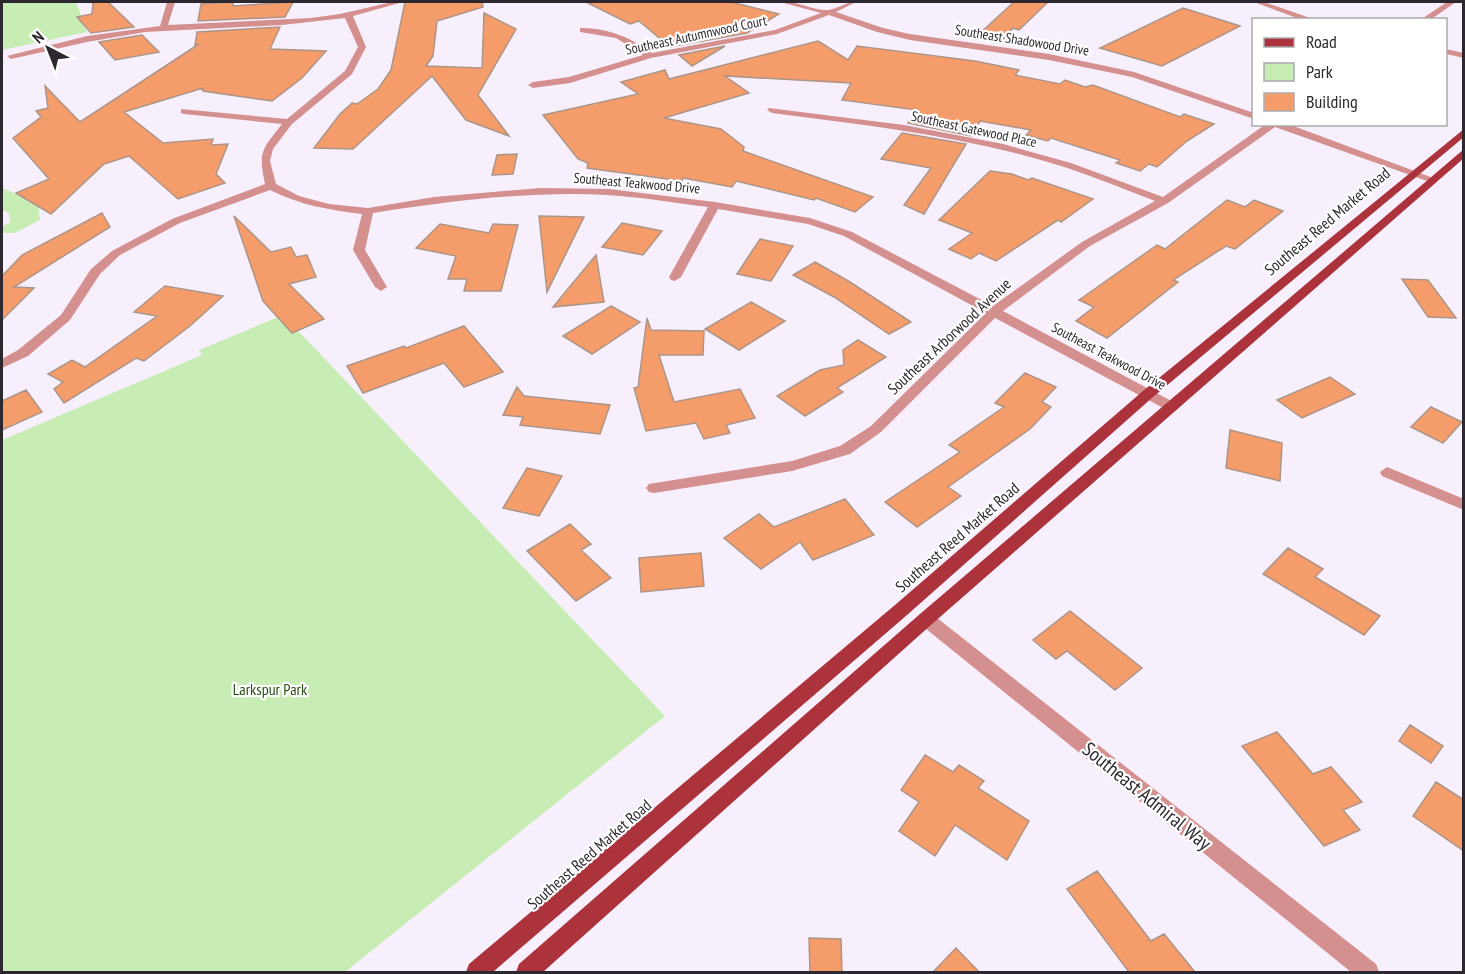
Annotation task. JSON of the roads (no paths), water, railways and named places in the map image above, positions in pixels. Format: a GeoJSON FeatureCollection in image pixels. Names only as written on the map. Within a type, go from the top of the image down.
{"type":"FeatureCollection","features":[{"type":"Feature","properties":{"kind":"main road","name":"Southeast Reed Market Road"},"geometry":{"type":"LineString","coordinates":[[477,972],[901,610],[1148,394],[1464,132]]}},
{"type":"Feature","properties":{"kind":"main road"},"geometry":{"type":"LineString","coordinates":[[527,972],[926,619],[1464,152]]}},
{"type":"Feature","properties":{"kind":"street"},"geometry":{"type":"LineString","coordinates":[[163,28],[171,2]]}},
{"type":"Feature","properties":{"kind":"street"},"geometry":{"type":"LineString","coordinates":[[10,56],[109,34],[163,28],[271,26],[348,15],[399,2]]}},
{"type":"Feature","properties":{"kind":"street","name":"Southeast Shadowood Drive"},"geometry":{"type":"LineString","coordinates":[[784,2],[828,12],[869,27],[910,37],[1049,57],[1123,72],[1252,115]]}},
{"type":"Feature","properties":{"kind":"street","name":"Southeast Autumnwood Court"},"geometry":{"type":"LineString","coordinates":[[533,85],[570,80],[650,56],[777,32],[852,2]]}},
{"type":"Feature","properties":{"kind":"street"},"geometry":{"type":"LineString","coordinates":[[1258,2],[1306,18]]}},
{"type":"Feature","properties":{"kind":"street"},"geometry":{"type":"LineString","coordinates":[[1427,18],[1452,2]]}},
{"type":"Feature","properties":{"kind":"street"},"geometry":{"type":"LineString","coordinates":[[2,364],[23,353],[66,317],[95,272],[116,253],[176,221],[271,186],[265,161],[268,149],[289,122],[349,72],[362,46],[348,15]]}},
{"type":"Feature","properties":{"kind":"street"},"geometry":{"type":"LineString","coordinates":[[583,30],[609,31],[624,38],[650,56]]}},
{"type":"Feature","properties":{"kind":"street"},"geometry":{"type":"LineString","coordinates":[[1447,52],[1464,56]]}},
{"type":"Feature","properties":{"kind":"street","name":"Southeast Gatewood Place"},"geometry":{"type":"LineString","coordinates":[[772,110],[924,131],[1033,154],[1088,171],[1164,201]]}},
{"type":"Feature","properties":{"kind":"street"},"geometry":{"type":"LineString","coordinates":[[184,111],[289,122]]}},
{"type":"Feature","properties":{"kind":"street","name":"Southeast Arborwood Avenue"},"geometry":{"type":"LineString","coordinates":[[654,488],[792,466],[845,450],[876,429],[993,312],[1041,275],[1086,244],[1164,201],[1272,126]]}},
{"type":"Feature","properties":{"kind":"street"},"geometry":{"type":"LineString","coordinates":[[1281,126],[1431,179]]}},
{"type":"Feature","properties":{"kind":"street","name":"Southeast Teakwood Drive"},"geometry":{"type":"LineString","coordinates":[[271,186],[295,198],[317,204],[368,211],[435,200],[540,191],[609,192],[715,204],[810,221],[848,234],[1172,407]]}},
{"type":"Feature","properties":{"kind":"street"},"geometry":{"type":"LineString","coordinates":[[675,277],[715,204]]}},
{"type":"Feature","properties":{"kind":"street"},"geometry":{"type":"LineString","coordinates":[[368,211],[360,250],[381,287]]}},
{"type":"Feature","properties":{"kind":"street"},"geometry":{"type":"LineString","coordinates":[[1387,472],[1464,505]]}},
{"type":"Feature","properties":{"kind":"street","name":"Southeast Admiral Way"},"geometry":{"type":"LineString","coordinates":[[926,619],[1368,972]]}},
{"type":"Feature","properties":{"kind":"park label","name":"Larkspur Park"},"geometry":{"type":"Point","coordinates":[270,689]}}]}
